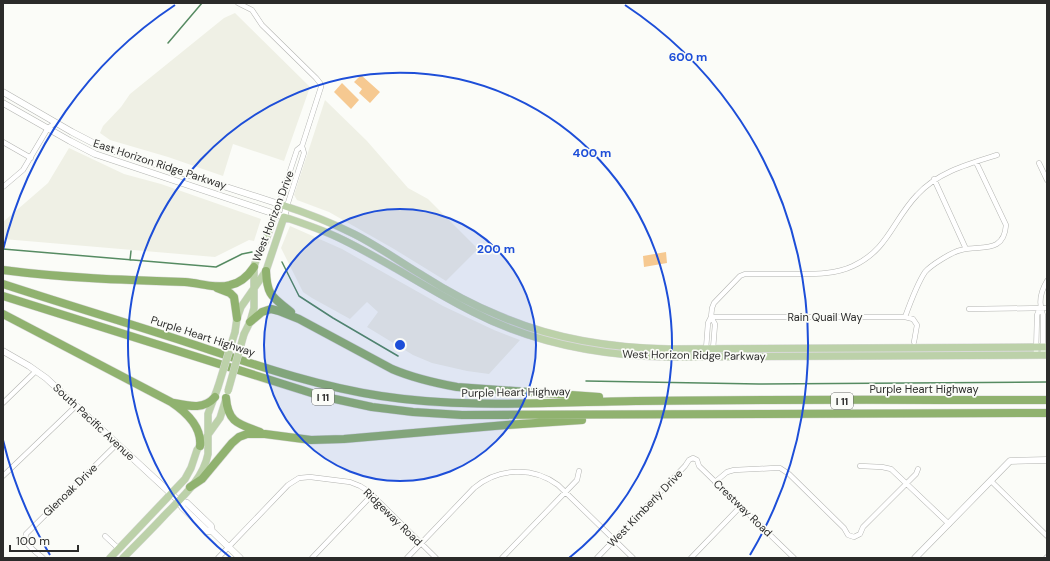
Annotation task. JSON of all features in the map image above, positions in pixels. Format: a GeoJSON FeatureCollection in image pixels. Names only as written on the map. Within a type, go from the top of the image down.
{"type":"FeatureCollection","features":[{"type":"Feature","properties":{"kind":"highway"},"geometry":{"type":"LineString","coordinates":[[3,270],[75,277],[192,282],[215,286],[226,286],[236,284],[247,276],[254,267]]}},
{"type":"Feature","properties":{"kind":"highway"},"geometry":{"type":"LineString","coordinates":[[266,272],[267,286],[271,295],[299,319]]}},
{"type":"Feature","properties":{"kind":"highway","name":"Purple Heart Highway"},"geometry":{"type":"LineString","coordinates":[[3,284],[274,371],[345,390],[405,400],[458,404],[638,401],[1047,400]]}},
{"type":"Feature","properties":{"kind":"highway"},"geometry":{"type":"LineString","coordinates":[[215,286],[232,295],[235,299],[237,318]]}},
{"type":"Feature","properties":{"kind":"highway","name":"Purple Heart Highway"},"geometry":{"type":"LineString","coordinates":[[3,296],[289,387],[356,404],[413,412],[462,415],[1047,413]]}},
{"type":"Feature","properties":{"kind":"highway"},"geometry":{"type":"LineString","coordinates":[[250,322],[258,314],[271,309],[279,311],[299,319],[392,369],[406,375],[436,383],[457,387],[638,401]]}},
{"type":"Feature","properties":{"kind":"highway"},"geometry":{"type":"LineString","coordinates":[[3,314],[171,402],[184,412],[195,425],[199,435],[200,446]]}},
{"type":"Feature","properties":{"kind":"highway"},"geometry":{"type":"LineString","coordinates":[[227,394],[228,411],[234,421],[265,434]]}},
{"type":"Feature","properties":{"kind":"highway"},"geometry":{"type":"LineString","coordinates":[[171,402],[188,406],[204,405],[215,397]]}},
{"type":"Feature","properties":{"kind":"highway"},"geometry":{"type":"LineString","coordinates":[[190,488],[202,479],[236,439],[247,434],[265,434],[311,440],[344,439],[656,414]]}},
{"type":"Feature","properties":{"kind":"main road","name":"East Horizon Ridge Parkway"},"geometry":{"type":"LineString","coordinates":[[3,92],[55,123],[99,146],[279,204]]}},
{"type":"Feature","properties":{"kind":"main road","name":"East Horizon Ridge Parkway"},"geometry":{"type":"LineString","coordinates":[[3,103],[95,154],[274,214]]}},
{"type":"Feature","properties":{"kind":"main road"},"geometry":{"type":"LineString","coordinates":[[156,174],[158,166]]}},
{"type":"Feature","properties":{"kind":"main road","name":"West Horizon Ridge Parkway"},"geometry":{"type":"LineString","coordinates":[[279,204],[317,217],[354,234],[396,259],[478,315],[541,339],[596,347],[646,348],[907,348],[915,345],[1042,347]]}},
{"type":"Feature","properties":{"kind":"main road","name":"West Horizon Drive"},"geometry":{"type":"LineString","coordinates":[[110,558],[172,494],[187,476],[200,446],[220,418],[244,334],[250,322],[254,308],[254,267],[279,204]]}},
{"type":"Feature","properties":{"kind":"main road","name":"West Horizon Drive"},"geometry":{"type":"LineString","coordinates":[[124,558],[179,501],[202,472],[207,462],[209,449],[208,414],[215,397],[235,332],[237,318],[241,307],[266,272],[287,206]]}},
{"type":"Feature","properties":{"kind":"main road","name":"West Horizon Ridge Parkway"},"geometry":{"type":"LineString","coordinates":[[274,214],[331,234],[456,299],[527,326],[623,355],[670,357],[1042,355]]}},
{"type":"Feature","properties":{"kind":"main road"},"geometry":{"type":"LineString","coordinates":[[392,267],[396,259]]}},
{"type":"Feature","properties":{"kind":"main road"},"geometry":{"type":"LineString","coordinates":[[505,326],[511,325],[523,330],[527,326]]}},
{"type":"Feature","properties":{"kind":"main road"},"geometry":{"type":"LineString","coordinates":[[915,345],[920,353],[931,356]]}},
{"type":"Feature","properties":{"kind":"main road"},"geometry":{"type":"LineString","coordinates":[[670,357],[678,354],[712,352],[710,349]]}},
{"type":"Feature","properties":{"kind":"main road","name":"South Pacific Avenue"},"geometry":{"type":"LineString","coordinates":[[3,351],[36,371],[172,494],[179,501],[182,507],[207,531],[212,531],[240,558]]}},
{"type":"Feature","properties":{"kind":"main road"},"geometry":{"type":"LineString","coordinates":[[915,558],[1010,461],[1047,460]]}},
{"type":"Feature","properties":{"kind":"street","name":"West Horizon Drive"},"geometry":{"type":"LineString","coordinates":[[238,3],[252,10],[262,25],[320,83],[321,87],[302,146],[297,150],[279,204]]}},
{"type":"Feature","properties":{"kind":"street"},"geometry":{"type":"LineString","coordinates":[[3,187],[23,170],[48,128],[55,123]]}},
{"type":"Feature","properties":{"kind":"street"},"geometry":{"type":"LineString","coordinates":[[3,142],[31,158]]}},
{"type":"Feature","properties":{"kind":"street","name":"West Horizon Drive"},"geometry":{"type":"LineString","coordinates":[[287,206],[304,153],[302,146]]}},
{"type":"Feature","properties":{"kind":"street"},"geometry":{"type":"LineString","coordinates":[[710,349],[708,322],[711,317],[714,303],[740,276],[744,274],[825,274],[853,266],[867,258],[879,248],[916,196],[934,179],[953,169],[997,155]]}},
{"type":"Feature","properties":{"kind":"street"},"geometry":{"type":"LineString","coordinates":[[915,345],[916,322],[913,319],[905,317],[908,307],[925,272],[955,252],[966,249],[990,247],[997,244],[1002,240],[1005,233],[1006,225],[976,162]]}},
{"type":"Feature","properties":{"kind":"street"},"geometry":{"type":"LineString","coordinates":[[1039,163],[1047,180]]}},
{"type":"Feature","properties":{"kind":"street"},"geometry":{"type":"LineString","coordinates":[[934,179],[966,249]]}},
{"type":"Feature","properties":{"kind":"street"},"geometry":{"type":"LineString","coordinates":[[1042,355],[1043,315],[1040,308],[1042,290],[1047,281]]}},
{"type":"Feature","properties":{"kind":"street"},"geometry":{"type":"LineString","coordinates":[[969,309],[1047,308]]}},
{"type":"Feature","properties":{"kind":"street","name":"Rain Quail Way"},"geometry":{"type":"LineString","coordinates":[[711,317],[905,317]]}},
{"type":"Feature","properties":{"kind":"street"},"geometry":{"type":"LineString","coordinates":[[3,403],[36,371]]}},
{"type":"Feature","properties":{"kind":"street"},"geometry":{"type":"LineString","coordinates":[[3,476],[76,406]]}},
{"type":"Feature","properties":{"kind":"street","name":"Glenoak Drive"},"geometry":{"type":"LineString","coordinates":[[43,558],[26,542],[25,538],[28,530],[117,444]]}},
{"type":"Feature","properties":{"kind":"street","name":"Crestway Road"},"geometry":{"type":"LineString","coordinates":[[692,458],[697,460],[699,466],[790,557]]}},
{"type":"Feature","properties":{"kind":"street","name":"West Kimberly Drive"},"geometry":{"type":"LineString","coordinates":[[597,558],[692,458]]}},
{"type":"Feature","properties":{"kind":"street"},"geometry":{"type":"LineString","coordinates":[[860,466],[886,467],[896,473],[948,524]]}},
{"type":"Feature","properties":{"kind":"street"},"geometry":{"type":"LineString","coordinates":[[715,482],[727,472],[734,470],[780,468],[789,474],[839,522],[848,535],[854,537],[860,534],[863,528],[916,474],[918,469]]}},
{"type":"Feature","properties":{"kind":"street"},"geometry":{"type":"LineString","coordinates":[[502,558],[577,480],[580,471]]}},
{"type":"Feature","properties":{"kind":"street"},"geometry":{"type":"LineString","coordinates":[[407,558],[483,480],[495,475],[515,472],[530,472],[545,477],[565,492],[633,558]]}},
{"type":"Feature","properties":{"kind":"street","name":"Ridgeway Road"},"geometry":{"type":"LineString","coordinates":[[228,547],[288,485],[299,478],[310,476],[350,482],[360,486],[372,495],[436,558]]}},
{"type":"Feature","properties":{"kind":"street"},"geometry":{"type":"LineString","coordinates":[[991,481],[1047,536]]}},
{"type":"Feature","properties":{"kind":"street"},"geometry":{"type":"LineString","coordinates":[[312,558],[372,495]]}},
{"type":"Feature","properties":{"kind":"street"},"geometry":{"type":"LineString","coordinates":[[691,558],[740,506]]}},
{"type":"Feature","properties":{"kind":"street"},"geometry":{"type":"LineString","coordinates":[[105,536],[119,549]]}},
{"type":"Feature","properties":{"kind":"street"},"geometry":{"type":"LineString","coordinates":[[218,558],[228,547]]}},
{"type":"Feature","properties":{"kind":"shaded area"},"geometry":{"type":"Polygon","coordinates":[[[235,13],[310,87],[284,161],[233,144],[223,176],[168,157],[110,140],[100,133],[103,126],[121,107],[130,94],[224,18],[235,13]]]}},
{"type":"Feature","properties":{"kind":"shaded area"},"geometry":{"type":"Polygon","coordinates":[[[361,75],[380,92],[370,103],[359,93],[362,89],[354,82],[361,75]]]}},
{"type":"Feature","properties":{"kind":"shaded area"},"geometry":{"type":"Polygon","coordinates":[[[342,83],[359,100],[351,109],[334,92],[342,83]]]}},
{"type":"Feature","properties":{"kind":"shaded area"},"geometry":{"type":"Polygon","coordinates":[[[325,100],[367,141],[408,188],[428,199],[478,249],[446,281],[329,212],[297,200],[294,195],[325,100]]]}},
{"type":"Feature","properties":{"kind":"shaded area"},"geometry":{"type":"Polygon","coordinates":[[[69,148],[124,174],[161,184],[261,219],[254,241],[249,240],[215,257],[3,239],[3,222],[48,183],[69,148]]]}},
{"type":"Feature","properties":{"kind":"shaded area"},"geometry":{"type":"Polygon","coordinates":[[[290,226],[342,249],[443,306],[494,330],[520,340],[489,374],[467,371],[432,363],[413,355],[367,327],[378,312],[367,302],[350,319],[303,292],[281,248],[290,226]]]}},
{"type":"Feature","properties":{"kind":"shaded area"},"geometry":{"type":"Polygon","coordinates":[[[666,252],[667,263],[644,267],[643,256],[666,252]]]}},
{"type":"Feature","properties":{"kind":"waterway"},"geometry":{"type":"LineString","coordinates":[[168,43],[202,3]]}},
{"type":"Feature","properties":{"kind":"waterway"},"geometry":{"type":"LineString","coordinates":[[3,249],[216,267],[242,254],[252,252]]}},
{"type":"Feature","properties":{"kind":"waterway"},"geometry":{"type":"LineString","coordinates":[[130,260],[131,251]]}},
{"type":"Feature","properties":{"kind":"waterway"},"geometry":{"type":"LineString","coordinates":[[282,262],[299,296],[398,356]]}},
{"type":"Feature","properties":{"kind":"waterway"},"geometry":{"type":"LineString","coordinates":[[586,381],[759,384],[1047,382]]}}]}
